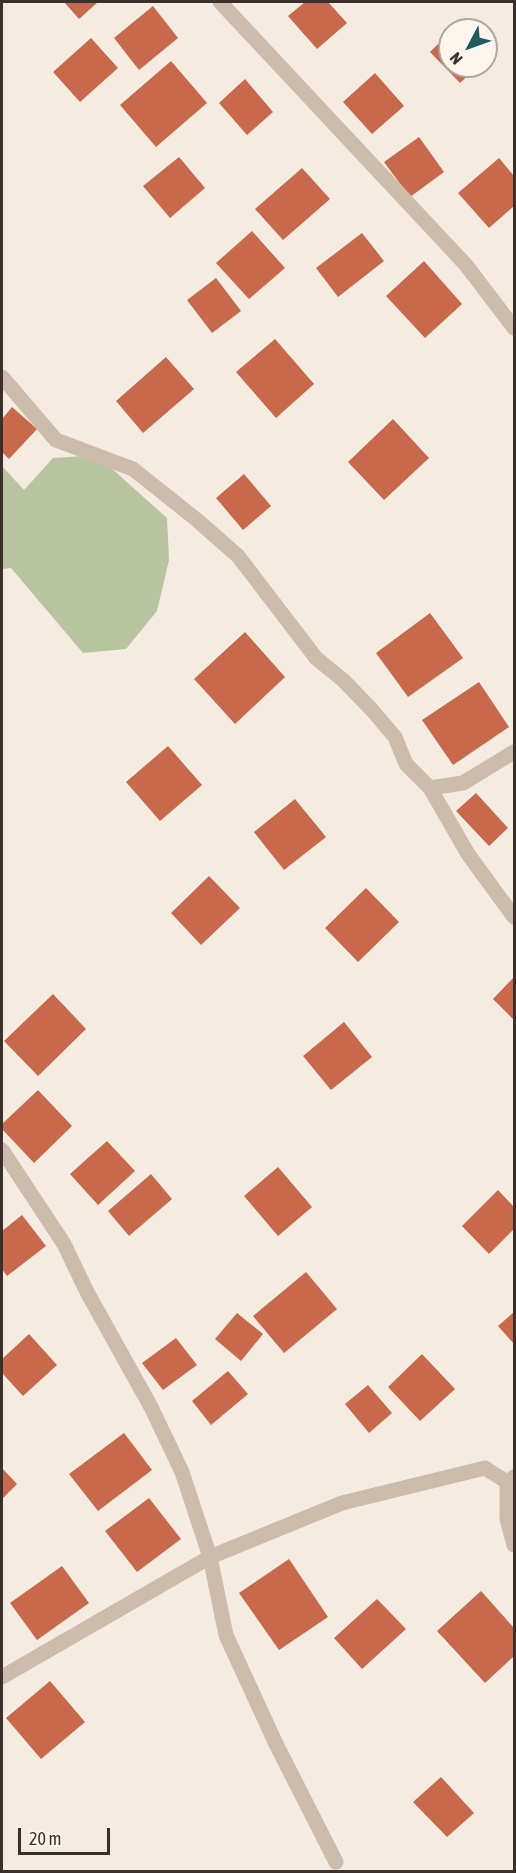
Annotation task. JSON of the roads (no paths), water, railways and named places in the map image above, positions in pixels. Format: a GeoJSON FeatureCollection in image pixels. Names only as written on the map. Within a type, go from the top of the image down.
{"type":"FeatureCollection","features":[{"type":"Feature","properties":{"kind":"street"},"geometry":{"type":"LineString","coordinates":[[220,2],[466,265],[514,328]]}},
{"type":"Feature","properties":{"kind":"street"},"geometry":{"type":"LineString","coordinates":[[2,377],[56,440],[133,469],[238,556],[316,658],[344,681],[395,738],[406,764],[430,788],[468,854],[514,917]]}},
{"type":"Feature","properties":{"kind":"street"},"geometry":{"type":"LineString","coordinates":[[430,788],[463,783],[514,752]]}},
{"type":"Feature","properties":{"kind":"street"},"geometry":{"type":"LineString","coordinates":[[2,1150],[64,1244],[87,1292],[151,1407],[182,1472],[210,1557],[226,1635],[276,1744],[336,1862]]}},
{"type":"Feature","properties":{"kind":"street"},"geometry":{"type":"LineString","coordinates":[[2,1677],[210,1557],[342,1503],[485,1468],[511,1480],[507,1519],[514,1545]]}}]}
